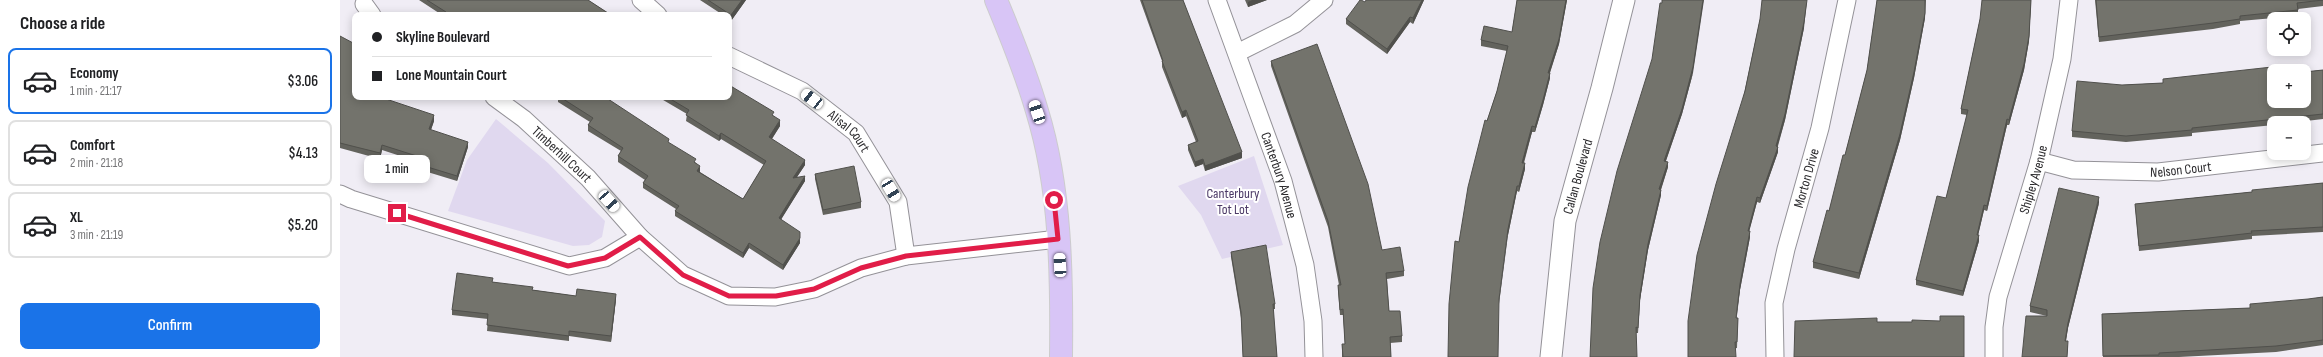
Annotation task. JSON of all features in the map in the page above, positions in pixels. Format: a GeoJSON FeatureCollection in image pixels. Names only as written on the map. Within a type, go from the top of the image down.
{"type":"FeatureCollection","features":[{"type":"Feature","properties":{"kind":"main road"},"geometry":{"type":"LineString","coordinates":[[996,0],[1037,112],[1051,175],[1058,239],[1061,304],[1061,357]]}},
{"type":"Feature","properties":{"kind":"street"},"geometry":{"type":"LineString","coordinates":[[641,0],[655,12]]}},
{"type":"Feature","properties":{"kind":"street","name":"Canterbury Avenue"},"geometry":{"type":"LineString","coordinates":[[1218,0],[1283,181],[1303,257],[1313,321],[1314,357]]}},
{"type":"Feature","properties":{"kind":"street"},"geometry":{"type":"LineString","coordinates":[[1237,53],[1295,24],[1324,0]]}},
{"type":"Feature","properties":{"kind":"street","name":"Callan Boulevard"},"geometry":{"type":"LineString","coordinates":[[1551,357],[1565,221],[1602,88],[1624,0]]}},
{"type":"Feature","properties":{"kind":"street","name":"Morton Drive"},"geometry":{"type":"LineString","coordinates":[[1775,357],[1774,303],[1786,249],[1820,128],[1847,0]]}},
{"type":"Feature","properties":{"kind":"street","name":"Shipley Avenue"},"geometry":{"type":"LineString","coordinates":[[1994,357],[1994,327],[1998,296],[2039,161],[2062,59],[2069,0]]}},
{"type":"Feature","properties":{"kind":"street","name":"Alisal Court"},"geometry":{"type":"LineString","coordinates":[[732,57],[802,91],[856,133],[898,202],[906,256]]}},
{"type":"Feature","properties":{"kind":"street","name":"Timberhill Court"},"geometry":{"type":"LineString","coordinates":[[498,100],[524,119],[588,178],[640,237],[683,275],[729,296],[776,296],[814,289],[861,268],[906,256],[1058,239]]}},
{"type":"Feature","properties":{"kind":"street","name":"Nelson Court"},"geometry":{"type":"LineString","coordinates":[[2039,161],[2073,170],[2158,172],[2323,153]]}},
{"type":"Feature","properties":{"kind":"street"},"geometry":{"type":"LineString","coordinates":[[340,194],[351,200],[568,266],[605,258],[640,237]]}},
{"type":"Feature","properties":{"kind":"green space"},"geometry":{"type":"Polygon","coordinates":[[[496,119],[548,163],[605,221],[602,237],[589,245],[573,246],[448,211],[467,160],[496,119]]]}},
{"type":"Feature","properties":{"kind":"green space","name":"Canterbury Tot Lot"},"geometry":{"type":"Polygon","coordinates":[[[1254,156],[1283,245],[1222,259],[1201,215],[1178,186],[1254,156]]]}},
{"type":"Feature","properties":{"kind":"building"},"geometry":{"type":"Polygon","coordinates":[[[427,0],[588,0],[606,12],[446,12],[427,0]]]}},
{"type":"Feature","properties":{"kind":"building"},"geometry":{"type":"Polygon","coordinates":[[[708,0],[742,0],[732,14],[732,12],[726,12],[708,0]]]}},
{"type":"Feature","properties":{"kind":"building"},"geometry":{"type":"Polygon","coordinates":[[[1142,0],[1183,0],[1242,152],[1205,166],[1203,159],[1195,162],[1188,145],[1198,141],[1186,110],[1182,112],[1162,61],[1142,0]]]}},
{"type":"Feature","properties":{"kind":"building"},"geometry":{"type":"Polygon","coordinates":[[[1360,0],[1365,2],[1366,0],[1422,0],[1413,18],[1410,17],[1387,49],[1346,19],[1360,0]]]}},
{"type":"Feature","properties":{"kind":"building"},"geometry":{"type":"Polygon","coordinates":[[[1517,0],[1566,0],[1559,39],[1548,73],[1550,73],[1535,127],[1532,126],[1522,163],[1525,163],[1519,186],[1517,186],[1508,229],[1499,299],[1498,357],[1448,357],[1449,304],[1455,241],[1459,242],[1468,187],[1485,120],[1487,121],[1497,91],[1508,46],[1481,40],[1484,26],[1512,32],[1517,0]]]}},
{"type":"Feature","properties":{"kind":"building"},"geometry":{"type":"Polygon","coordinates":[[[1662,0],[1703,0],[1693,67],[1682,109],[1664,161],[1668,162],[1659,189],[1661,190],[1648,244],[1640,295],[1638,328],[1636,327],[1637,357],[1590,357],[1593,288],[1600,242],[1617,171],[1652,59],[1660,3],[1662,3],[1662,0]]]}},
{"type":"Feature","properties":{"kind":"building"},"geometry":{"type":"Polygon","coordinates":[[[1762,0],[1807,0],[1804,22],[1785,114],[1776,146],[1778,147],[1760,198],[1757,197],[1748,231],[1750,231],[1740,284],[1736,318],[1738,318],[1737,342],[1735,342],[1736,357],[1688,357],[1688,321],[1697,255],[1716,184],[1745,91],[1760,19],[1762,0]]]}},
{"type":"Feature","properties":{"kind":"building"},"geometry":{"type":"Polygon","coordinates":[[[1877,0],[1925,0],[1925,13],[1900,134],[1859,273],[1813,262],[1827,210],[1829,211],[1843,155],[1845,155],[1867,70],[1877,0]]]}},
{"type":"Feature","properties":{"kind":"building"},"geometry":{"type":"Polygon","coordinates":[[[1982,0],[2031,0],[2029,36],[2024,64],[2009,120],[2007,119],[1987,206],[1984,205],[1977,235],[1979,235],[1963,291],[1916,280],[1937,196],[1946,198],[1968,110],[1961,109],[1980,19],[1982,0]]]}},
{"type":"Feature","properties":{"kind":"building"},"geometry":{"type":"Polygon","coordinates":[[[2096,0],[2323,0],[2297,3],[2298,10],[2267,12],[2240,16],[2240,19],[2099,37],[2096,0]]]}},
{"type":"Feature","properties":{"kind":"building"},"geometry":{"type":"Polygon","coordinates":[[[340,36],[352,42],[352,100],[389,100],[434,115],[429,129],[468,142],[457,176],[421,165],[423,158],[382,145],[380,153],[340,143],[340,36]]]}},
{"type":"Feature","properties":{"kind":"building"},"geometry":{"type":"Polygon","coordinates":[[[1317,44],[1368,184],[1382,250],[1400,247],[1404,271],[1386,273],[1389,311],[1400,311],[1402,336],[1390,337],[1391,357],[1343,357],[1342,344],[1345,344],[1343,309],[1340,310],[1338,285],[1341,285],[1328,221],[1271,61],[1317,44]]]}},
{"type":"Feature","properties":{"kind":"building"},"geometry":{"type":"Polygon","coordinates":[[[2267,68],[2267,108],[2311,108],[2311,71],[2323,70],[2323,114],[2304,116],[2267,116],[2267,120],[2192,128],[2192,130],[2126,136],[2072,131],[2077,81],[2122,85],[2163,83],[2163,79],[2267,68]]]}},
{"type":"Feature","properties":{"kind":"building"},"geometry":{"type":"Polygon","coordinates":[[[732,87],[774,112],[772,115],[780,120],[769,137],[805,160],[793,178],[805,176],[779,218],[800,232],[800,238],[783,265],[749,243],[743,253],[675,211],[679,206],[643,183],[648,176],[618,156],[623,148],[588,125],[593,118],[565,100],[610,100],[669,139],[668,142],[696,159],[694,162],[700,166],[697,171],[743,199],[766,161],[721,133],[719,136],[686,115],[689,110],[672,100],[732,100],[732,87]]]}},
{"type":"Feature","properties":{"kind":"building"},"geometry":{"type":"Polygon","coordinates":[[[854,166],[861,202],[823,210],[815,174],[854,166]]]}},
{"type":"Feature","properties":{"kind":"building"},"geometry":{"type":"Polygon","coordinates":[[[2323,183],[2323,227],[2251,231],[2252,233],[2139,246],[2135,204],[2323,183]]]}},
{"type":"Feature","properties":{"kind":"building"},"geometry":{"type":"Polygon","coordinates":[[[2059,188],[2099,197],[2068,323],[2065,341],[2068,341],[2067,357],[2022,357],[2026,316],[2047,316],[2047,310],[2030,306],[2059,188]]]}},
{"type":"Feature","properties":{"kind":"building"},"geometry":{"type":"Polygon","coordinates":[[[1266,245],[1275,304],[1273,304],[1277,357],[1243,357],[1241,312],[1231,252],[1266,245]]]}},
{"type":"Feature","properties":{"kind":"building"},"geometry":{"type":"Polygon","coordinates":[[[457,273],[493,278],[492,282],[533,287],[532,290],[576,296],[577,289],[616,294],[611,336],[569,331],[569,336],[487,325],[488,314],[452,310],[457,273]]]}},
{"type":"Feature","properties":{"kind":"building"},"geometry":{"type":"Polygon","coordinates":[[[2323,297],[2323,340],[2276,346],[2159,353],[2159,355],[2103,356],[2102,314],[2250,308],[2250,304],[2323,297]]]}},
{"type":"Feature","properties":{"kind":"building"},"geometry":{"type":"Polygon","coordinates":[[[1940,316],[1964,316],[1964,357],[1794,357],[1795,321],[1877,318],[1877,322],[1912,322],[1912,320],[1940,321],[1940,316]]]}},
{"type":"Feature","properties":{"kind":"route"},"geometry":{"type":"LineString","coordinates":[[397,213],[568,266],[605,258],[640,237],[683,275],[729,296],[776,296],[814,289],[861,268],[906,256],[1058,239],[1054,200]]}}]}
